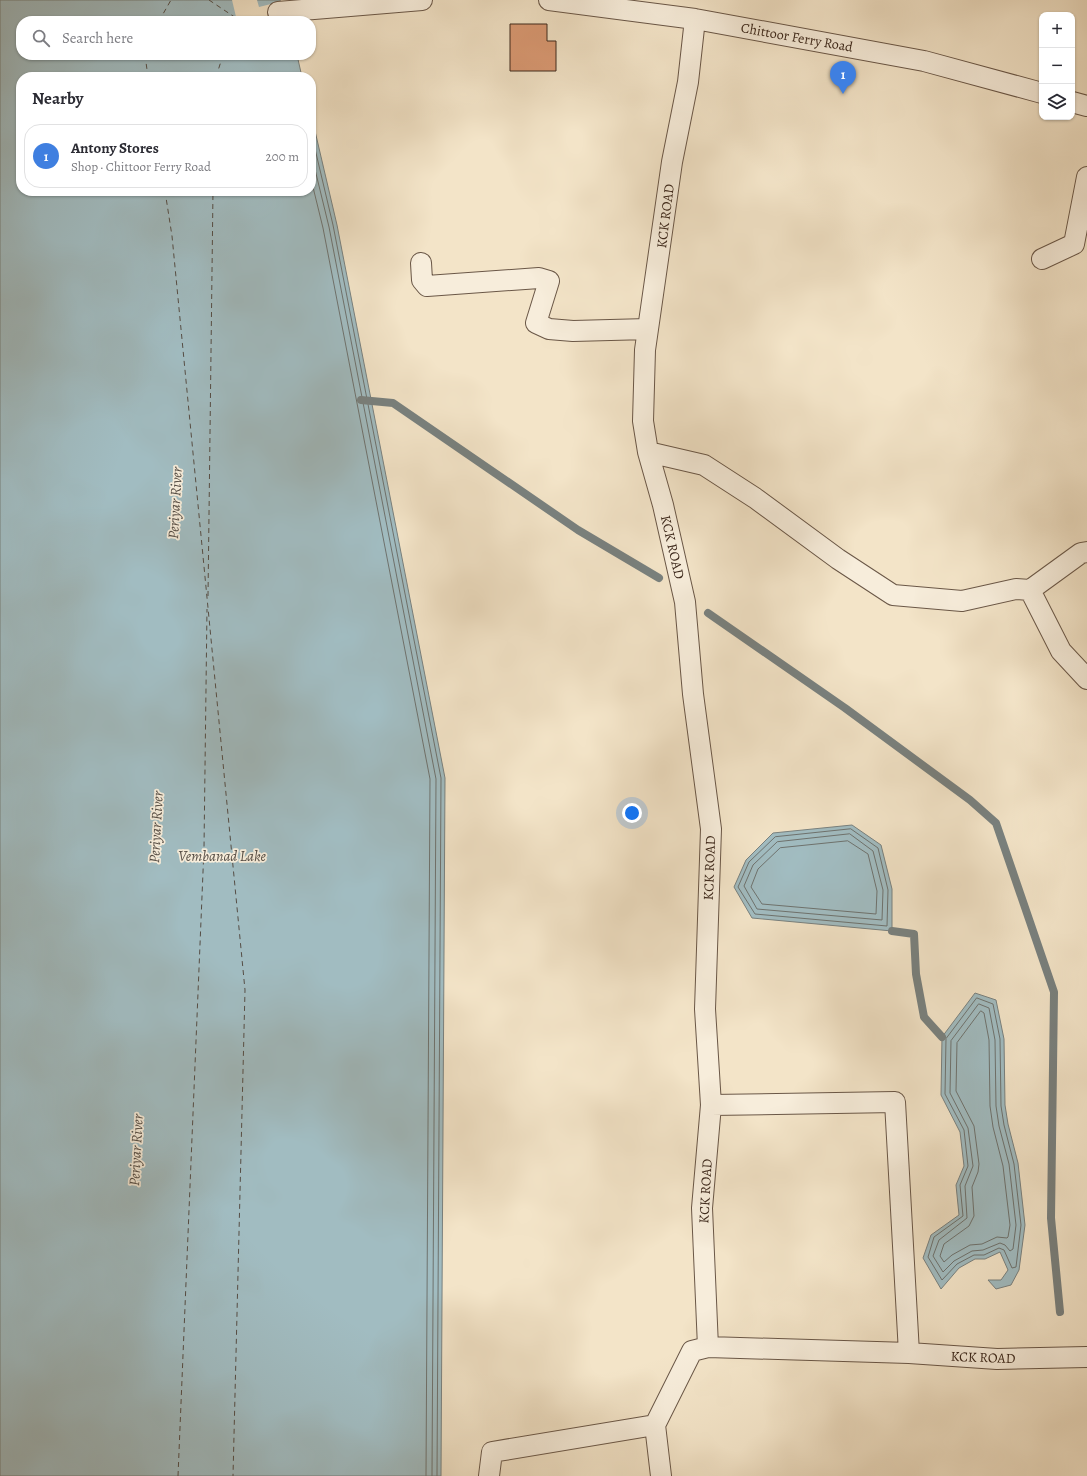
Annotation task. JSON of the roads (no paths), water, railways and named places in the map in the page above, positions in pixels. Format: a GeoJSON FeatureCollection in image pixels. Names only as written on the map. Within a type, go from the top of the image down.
{"type":"FeatureCollection","features":[{"type":"Feature","properties":{"kind":"street"},"geometry":{"type":"LineString","coordinates":[[278,12],[422,0]]}},
{"type":"Feature","properties":{"kind":"street","name":"Chittoor Ferry Road"},"geometry":{"type":"LineString","coordinates":[[549,0],[695,18],[924,61],[1039,92]]}},
{"type":"Feature","properties":{"kind":"street","name":"KCK ROAD"},"geometry":{"type":"LineString","coordinates":[[695,18],[688,82],[672,162],[645,350],[643,421],[648,452],[663,505],[683,594],[693,694],[711,829],[705,1010],[711,1105],[702,1208],[708,1347],[909,1353],[997,1359],[1087,1357]]}},
{"type":"Feature","properties":{"kind":"street"},"geometry":{"type":"LineString","coordinates":[[1075,103],[1087,106]]}},
{"type":"Feature","properties":{"kind":"street"},"geometry":{"type":"LineString","coordinates":[[1042,259],[1074,244],[1087,177]]}},
{"type":"Feature","properties":{"kind":"street"},"geometry":{"type":"LineString","coordinates":[[421,263],[422,280],[427,286],[539,278],[549,281],[536,322],[549,329],[648,329]]}},
{"type":"Feature","properties":{"kind":"street"},"geometry":{"type":"LineString","coordinates":[[648,452],[704,465],[755,498],[838,559],[893,595],[962,601],[1016,588],[1030,590],[1081,553],[1087,552]]}},
{"type":"Feature","properties":{"kind":"street"},"geometry":{"type":"LineString","coordinates":[[1030,590],[1061,651],[1087,679]]}},
{"type":"Feature","properties":{"kind":"street"},"geometry":{"type":"LineString","coordinates":[[711,1105],[895,1102],[909,1353]]}},
{"type":"Feature","properties":{"kind":"street"},"geometry":{"type":"LineString","coordinates":[[661,1476],[655,1424],[692,1351],[708,1347]]}},
{"type":"Feature","properties":{"kind":"street"},"geometry":{"type":"LineString","coordinates":[[490,1476],[492,1452],[655,1424]]}},
{"type":"Feature","properties":{"kind":"water","name":"Vembanad Lake"},"geometry":{"type":"Polygon","coordinates":[[[0,0],[280,0],[285,16],[16,16],[16,60],[298,60],[301,72],[16,72],[16,196],[316,196],[316,135],[337,225],[445,778],[441,1476],[0,1476],[0,0]]]}},
{"type":"Feature","properties":{"kind":"water"},"geometry":{"type":"Polygon","coordinates":[[[852,825],[881,845],[892,889],[892,931],[752,918],[734,887],[746,860],[773,833],[852,825]]]}},
{"type":"Feature","properties":{"kind":"water"},"geometry":{"type":"Polygon","coordinates":[[[975,993],[996,1000],[1004,1039],[1005,1105],[1008,1124],[1018,1163],[1025,1225],[1019,1270],[1011,1285],[996,1289],[988,1280],[1001,1280],[1008,1270],[1000,1252],[985,1259],[975,1259],[959,1268],[941,1289],[923,1258],[931,1235],[959,1215],[956,1185],[964,1166],[960,1132],[941,1095],[942,1037],[975,993]]]}},
{"type":"Feature","properties":{"kind":"waterway"},"geometry":{"type":"LineString","coordinates":[[361,400],[393,403],[578,530],[659,578]]}},
{"type":"Feature","properties":{"kind":"waterway"},"geometry":{"type":"LineString","coordinates":[[708,613],[845,708],[970,800],[996,823],[1054,992],[1051,1218],[1060,1312]]}},
{"type":"Feature","properties":{"kind":"waterway"},"geometry":{"type":"LineString","coordinates":[[892,931],[914,934],[916,974],[924,1017],[942,1037]]}},
{"type":"Feature","properties":{"kind":"place","name":"Antony Stores"},"geometry":{"type":"Point","coordinates":[843,94]}},
{"type":"Feature","properties":{"kind":"water label","name":"Periyar River"},"geometry":{"type":"Point","coordinates":[175,503]}},
{"type":"Feature","properties":{"kind":"water label","name":"Periyar River"},"geometry":{"type":"Point","coordinates":[156,827]}},
{"type":"Feature","properties":{"kind":"water label","name":"Periyar River"},"geometry":{"type":"Point","coordinates":[136,1150]}}]}
